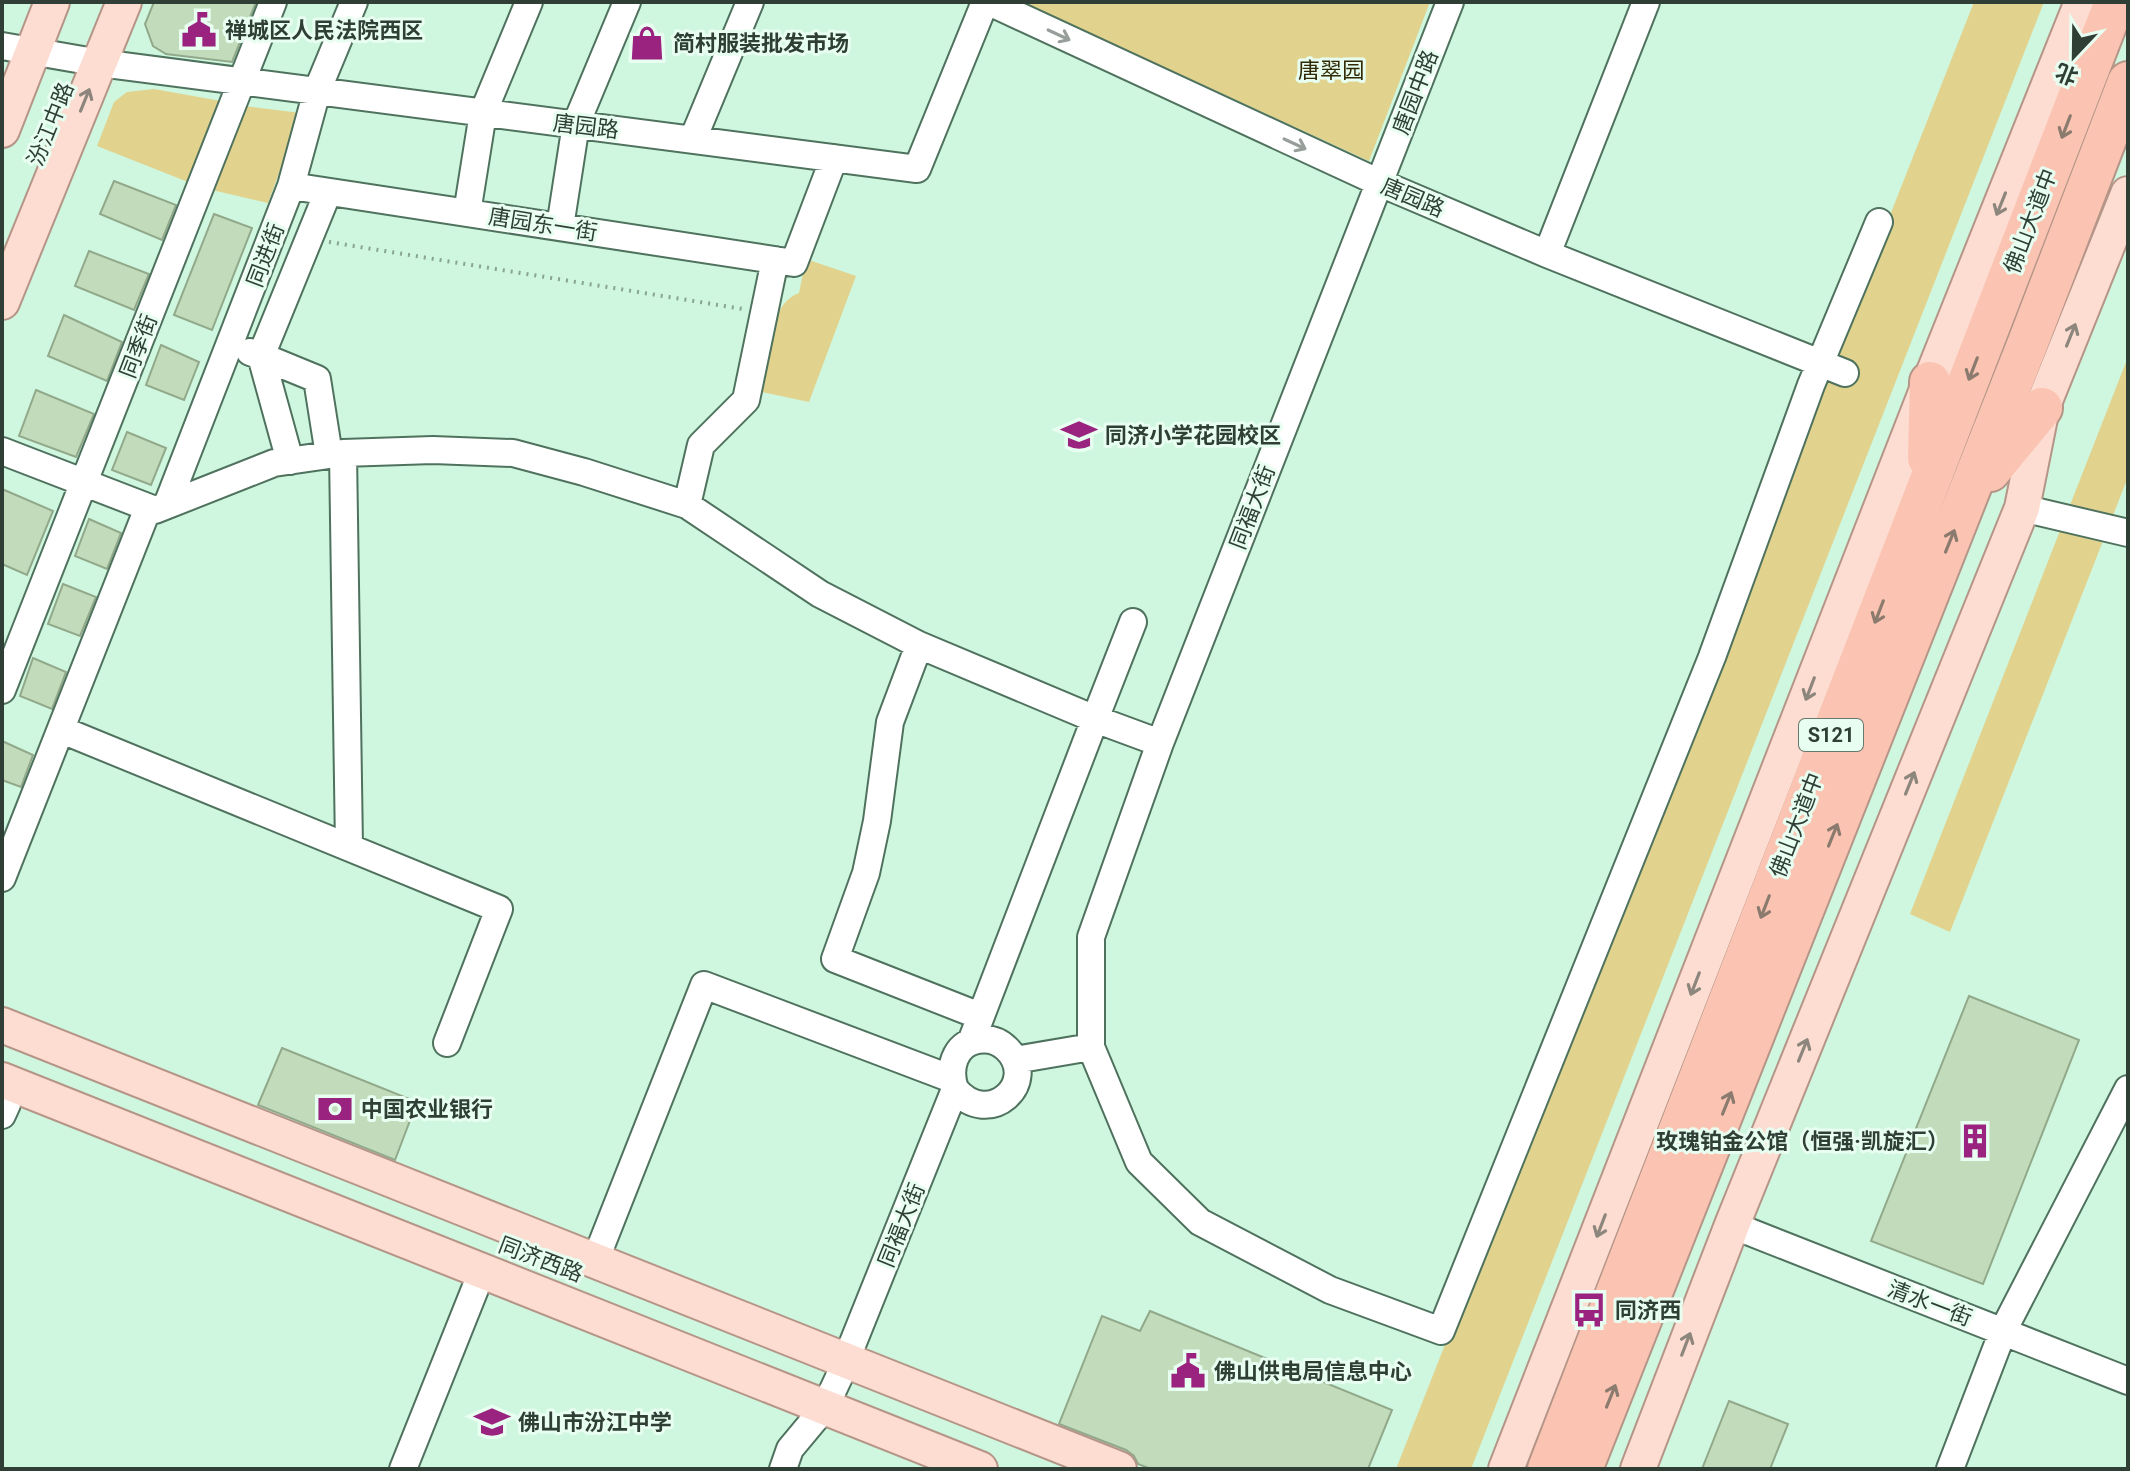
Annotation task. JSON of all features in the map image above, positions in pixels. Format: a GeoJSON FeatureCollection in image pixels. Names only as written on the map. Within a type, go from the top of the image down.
{"type":"FeatureCollection","features":[{"type":"Feature","properties":{"kind":"highway","name":"佛山大道中"},"geometry":{"type":"LineString","coordinates":[[1548,1469],[2115,2]]}},
{"type":"Feature","properties":{"kind":"highway","name":"佛山大道中"},"geometry":{"type":"LineString","coordinates":[[1582,1469],[2128,82]]}},
{"type":"Feature","properties":{"kind":"highway"},"geometry":{"type":"LineString","coordinates":[[1926,489],[1930,382]]}},
{"type":"Feature","properties":{"kind":"highway"},"geometry":{"type":"LineString","coordinates":[[1965,502],[2042,408]]}},
{"type":"Feature","properties":{"kind":"main road"},"geometry":{"type":"LineString","coordinates":[[12,53],[27,2]]}},
{"type":"Feature","properties":{"kind":"main road","name":"汾江中路"},"geometry":{"type":"LineString","coordinates":[[2,130],[12,53],[52,2]]}},
{"type":"Feature","properties":{"kind":"main road","name":"汾江中路"},"geometry":{"type":"LineString","coordinates":[[2,246],[88,60],[99,2]]}},
{"type":"Feature","properties":{"kind":"main road"},"geometry":{"type":"LineString","coordinates":[[2,302],[88,60],[124,2]]}},
{"type":"Feature","properties":{"kind":"main road"},"geometry":{"type":"LineString","coordinates":[[1506,1469],[1930,382],[2082,2]]}},
{"type":"Feature","properties":{"kind":"main road"},"geometry":{"type":"LineString","coordinates":[[1638,1469],[1732,1225],[2022,508],[2042,408],[2128,194]]}},
{"type":"Feature","properties":{"kind":"main road"},"geometry":{"type":"LineString","coordinates":[[2,1025],[595,1261],[843,1368]]}},
{"type":"Feature","properties":{"kind":"main road","name":"同济西路"},"geometry":{"type":"LineString","coordinates":[[2,1047],[1106,1468]]}},
{"type":"Feature","properties":{"kind":"main road"},"geometry":{"type":"LineString","coordinates":[[3,1100],[475,1289],[819,1415],[932,1469]]}},
{"type":"Feature","properties":{"kind":"main road","name":"同济西路"},"geometry":{"type":"LineString","coordinates":[[3,1100],[270,1188],[819,1415],[980,1469]]}},
{"type":"Feature","properties":{"kind":"main road"},"geometry":{"type":"LineString","coordinates":[[270,1188],[309,1223],[369,1227]]}},
{"type":"Feature","properties":{"kind":"street","name":"同季街"},"geometry":{"type":"LineString","coordinates":[[2,690],[273,2]]}},
{"type":"Feature","properties":{"kind":"street","name":"同进街"},"geometry":{"type":"LineString","coordinates":[[2,878],[62,730],[230,344],[291,186],[317,91],[354,2]]}},
{"type":"Feature","properties":{"kind":"street"},"geometry":{"type":"LineString","coordinates":[[467,213],[483,113],[529,2]]}},
{"type":"Feature","properties":{"kind":"street"},"geometry":{"type":"LineString","coordinates":[[560,227],[576,124],[627,2]]}},
{"type":"Feature","properties":{"kind":"street"},"geometry":{"type":"LineString","coordinates":[[693,139],[750,2]]}},
{"type":"Feature","properties":{"kind":"street","name":"唐园路"},"geometry":{"type":"LineString","coordinates":[[12,53],[88,60],[917,169],[987,2],[1380,183],[1547,254],[1845,373]]}},
{"type":"Feature","properties":{"kind":"street","name":"唐园中路"},"geometry":{"type":"LineString","coordinates":[[1380,183],[1450,2]]}},
{"type":"Feature","properties":{"kind":"street"},"geometry":{"type":"LineString","coordinates":[[1547,254],[1646,2]]}},
{"type":"Feature","properties":{"kind":"street"},"geometry":{"type":"LineString","coordinates":[[687,505],[701,445],[746,400],[765,312],[785,261],[834,158]]}},
{"type":"Feature","properties":{"kind":"street","name":"同福大街"},"geometry":{"type":"LineString","coordinates":[[1091,1047],[1091,937],[1160,743],[1380,183]]}},
{"type":"Feature","properties":{"kind":"street","name":"唐园东一街"},"geometry":{"type":"LineString","coordinates":[[291,186],[785,261]]}},
{"type":"Feature","properties":{"kind":"street"},"geometry":{"type":"LineString","coordinates":[[290,461],[261,356],[328,192]]}},
{"type":"Feature","properties":{"kind":"street"},"geometry":{"type":"LineString","coordinates":[[1015,1060],[1091,1047],[1139,1162],[1200,1222],[1330,1290],[1441,1331],[1712,657],[1820,363],[1879,222]]}},
{"type":"Feature","properties":{"kind":"street"},"geometry":{"type":"LineString","coordinates":[[230,344],[317,379],[336,454],[349,847]]}},
{"type":"Feature","properties":{"kind":"street"},"geometry":{"type":"LineString","coordinates":[[2,451],[84,483],[158,507],[274,463],[336,454],[433,450],[513,453],[687,505],[820,594],[919,645],[1160,743]]}},
{"type":"Feature","properties":{"kind":"street"},"geometry":{"type":"LineString","coordinates":[[2022,508],[2128,533]]}},
{"type":"Feature","properties":{"kind":"street","name":"同福大街"},"geometry":{"type":"LineString","coordinates":[[783,1469],[790,1449],[819,1415],[843,1368],[954,1084],[954,1059],[971,1042],[1133,622]]}},
{"type":"Feature","properties":{"kind":"street"},"geometry":{"type":"LineString","coordinates":[[919,645],[890,722],[877,821],[866,873],[835,959],[980,1016]]}},
{"type":"Feature","properties":{"kind":"street"},"geometry":{"type":"LineString","coordinates":[[62,730],[499,909],[447,1043]]}},
{"type":"Feature","properties":{"kind":"street"},"geometry":{"type":"LineString","coordinates":[[595,1261],[704,985],[954,1084],[962,1098],[972,1103],[994,1104],[1004,1099],[1016,1081],[1015,1060],[1001,1044],[992,1040],[971,1042]]}},
{"type":"Feature","properties":{"kind":"street"},"geometry":{"type":"LineString","coordinates":[[1950,1469],[2003,1331],[2128,1089]]}},
{"type":"Feature","properties":{"kind":"street","name":"清水一街"},"geometry":{"type":"LineString","coordinates":[[1732,1225],[2128,1381]]}},
{"type":"Feature","properties":{"kind":"street"},"geometry":{"type":"LineString","coordinates":[[403,1469],[475,1289]]}},
{"type":"Feature","properties":{"kind":"path"},"geometry":{"type":"LineString","coordinates":[[310,238],[765,312]]}},
{"type":"Feature","properties":{"kind":"green space","name":"唐翠园"},"geometry":{"type":"Polygon","coordinates":[[[1022,2],[1430,2],[1369,161],[1022,2]]]}},
{"type":"Feature","properties":{"kind":"green space"},"geometry":{"type":"Polygon","coordinates":[[[1974,2],[2044,2],[1471,1469],[1396,1469],[1974,2]]]}},
{"type":"Feature","properties":{"kind":"green space"},"geometry":{"type":"Polygon","coordinates":[[[154,89],[221,101],[188,182],[97,146],[114,102],[127,92],[154,89]]]}},
{"type":"Feature","properties":{"kind":"green space"},"geometry":{"type":"Polygon","coordinates":[[[245,106],[301,113],[268,203],[212,190],[245,106]]]}},
{"type":"Feature","properties":{"kind":"green space"},"geometry":{"type":"Polygon","coordinates":[[[806,259],[856,276],[809,402],[757,391],[774,321],[789,299],[799,293],[806,259]]]}},
{"type":"Feature","properties":{"kind":"green space"},"geometry":{"type":"Polygon","coordinates":[[[2128,357],[2128,477],[1950,932],[1910,914],[2128,357]]]}},
{"type":"Feature","properties":{"kind":"building","name":"禅城区人民法院西区"},"geometry":{"type":"Polygon","coordinates":[[[154,2],[256,2],[232,62],[166,54],[153,46],[145,24],[154,2]]]}},
{"type":"Feature","properties":{"kind":"building"},"geometry":{"type":"Polygon","coordinates":[[[114,181],[176,205],[162,240],[100,214],[114,181]]]}},
{"type":"Feature","properties":{"kind":"building"},"geometry":{"type":"Polygon","coordinates":[[[214,214],[252,228],[212,330],[174,315],[214,214]]]}},
{"type":"Feature","properties":{"kind":"building"},"geometry":{"type":"Polygon","coordinates":[[[89,251],[149,274],[134,310],[75,286],[89,251]]]}},
{"type":"Feature","properties":{"kind":"building"},"geometry":{"type":"Polygon","coordinates":[[[64,315],[122,342],[107,381],[48,356],[64,315]]]}},
{"type":"Feature","properties":{"kind":"building"},"geometry":{"type":"Polygon","coordinates":[[[161,345],[199,362],[184,400],[146,385],[161,345]]]}},
{"type":"Feature","properties":{"kind":"building"},"geometry":{"type":"Polygon","coordinates":[[[36,390],[94,414],[76,457],[19,436],[36,390]]]}},
{"type":"Feature","properties":{"kind":"building"},"geometry":{"type":"Polygon","coordinates":[[[127,432],[166,448],[151,485],[112,470],[127,432]]]}},
{"type":"Feature","properties":{"kind":"building"},"geometry":{"type":"Polygon","coordinates":[[[2,489],[53,511],[27,575],[2,564],[2,489]]]}},
{"type":"Feature","properties":{"kind":"building"},"geometry":{"type":"Polygon","coordinates":[[[89,519],[121,533],[107,569],[75,556],[89,519]]]}},
{"type":"Feature","properties":{"kind":"building"},"geometry":{"type":"Polygon","coordinates":[[[63,584],[96,597],[80,636],[48,624],[63,584]]]}},
{"type":"Feature","properties":{"kind":"building"},"geometry":{"type":"Polygon","coordinates":[[[33,658],[66,672],[52,709],[20,696],[33,658]]]}},
{"type":"Feature","properties":{"kind":"building"},"geometry":{"type":"Polygon","coordinates":[[[2,741],[33,755],[21,787],[2,780],[2,741]]]}},
{"type":"Feature","properties":{"kind":"building","name":"玫瑰铂金公馆（恒强·凯旋汇）"},"geometry":{"type":"Polygon","coordinates":[[[1969,996],[2079,1040],[1983,1284],[1871,1241],[1969,996]]]}},
{"type":"Feature","properties":{"kind":"building","name":"中国农业银行"},"geometry":{"type":"Polygon","coordinates":[[[282,1048],[417,1102],[395,1160],[258,1105],[282,1048]]]}},
{"type":"Feature","properties":{"kind":"building","name":"佛山供电局信息中心"},"geometry":{"type":"Polygon","coordinates":[[[1150,1311],[1392,1410],[1368,1469],[1151,1469],[1138,1464],[1126,1450],[1059,1424],[1102,1316],[1140,1331],[1150,1311]]]}},
{"type":"Feature","properties":{"kind":"building"},"geometry":{"type":"Polygon","coordinates":[[[1729,1401],[1788,1424],[1770,1469],[1702,1469],[1729,1401]]]}},
{"type":"Feature","properties":{"kind":"place","name":"禅城区人民法院西区"},"geometry":{"type":"Point","coordinates":[199,30]}},
{"type":"Feature","properties":{"kind":"place","name":"简村服装批发市场"},"geometry":{"type":"Point","coordinates":[647,43]}},
{"type":"Feature","properties":{"kind":"place","name":"同济小学花园校区"},"geometry":{"type":"Point","coordinates":[1079,435]}},
{"type":"Feature","properties":{"kind":"place","name":"中国农业银行"},"geometry":{"type":"Point","coordinates":[335,1109]}},
{"type":"Feature","properties":{"kind":"place","name":"玫瑰铂金公馆（恒强·凯旋汇）"},"geometry":{"type":"Point","coordinates":[1975,1141]}},
{"type":"Feature","properties":{"kind":"place","name":"同济西"},"geometry":{"type":"Point","coordinates":[1589,1310]}},
{"type":"Feature","properties":{"kind":"place","name":"佛山供电局信息中心"},"geometry":{"type":"Point","coordinates":[1188,1371]}},
{"type":"Feature","properties":{"kind":"place","name":"佛山市汾江中学"},"geometry":{"type":"Point","coordinates":[492,1422]}}]}
